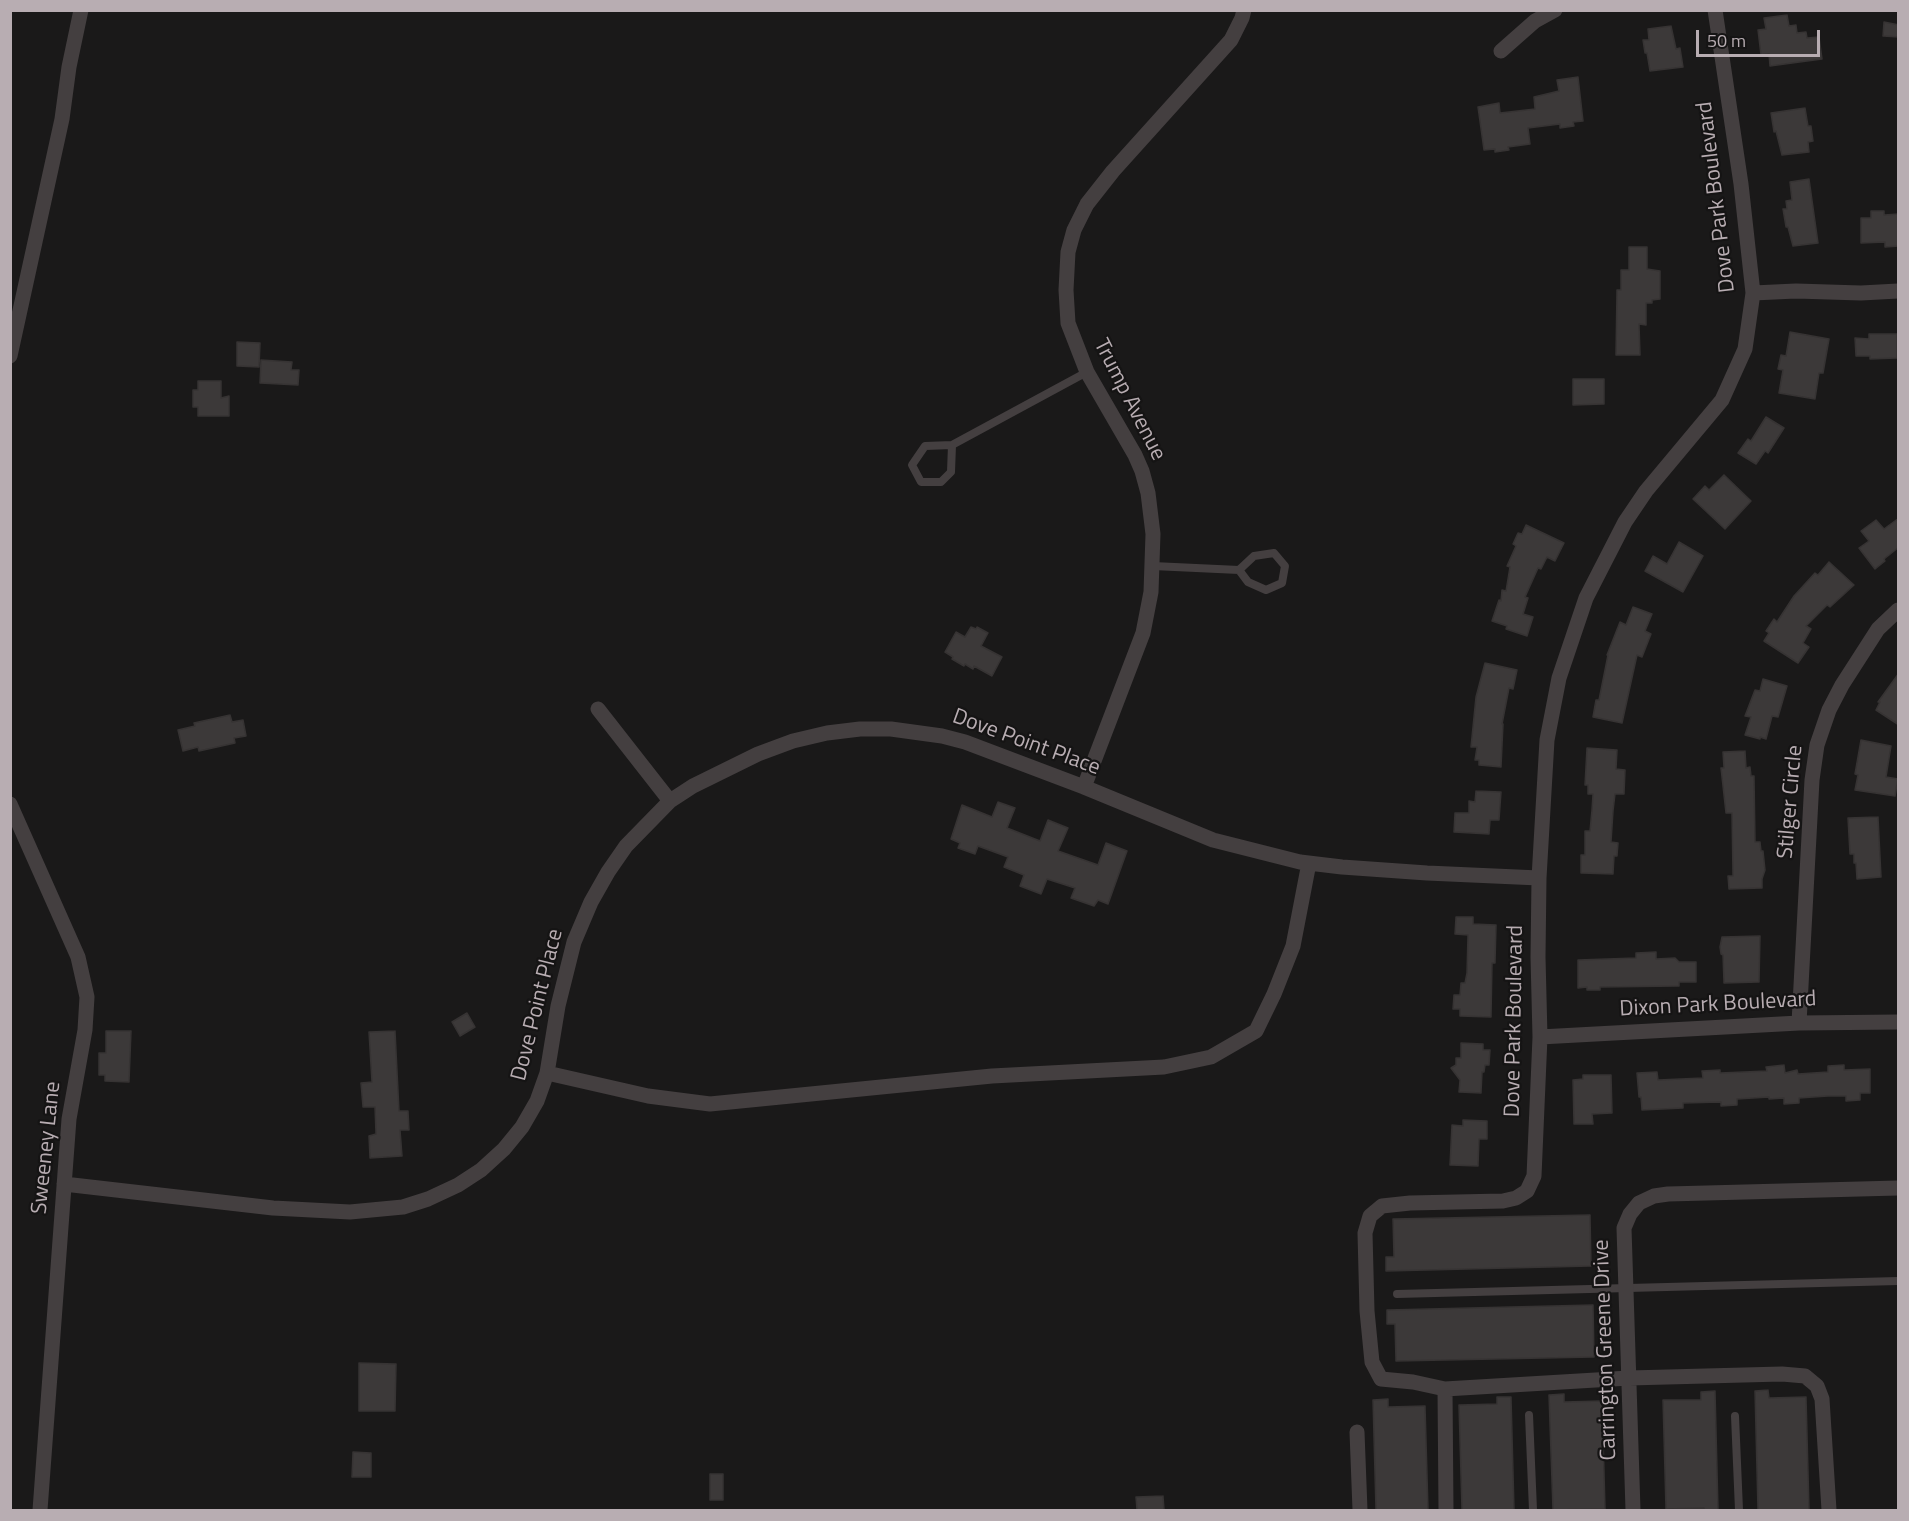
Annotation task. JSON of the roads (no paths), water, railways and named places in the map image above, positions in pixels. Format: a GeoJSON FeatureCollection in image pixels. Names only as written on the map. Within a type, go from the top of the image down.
{"type":"FeatureCollection","features":[{"type":"Feature","properties":{"kind":"street"},"geometry":{"type":"LineString","coordinates":[[10,356],[60,126],[81,10]]}},
{"type":"Feature","properties":{"kind":"street","name":"Trump Avenue"},"geometry":{"type":"LineString","coordinates":[[1084,787],[1143,633],[1151,592],[1153,566],[1151,511],[1142,471],[1135,454],[1087,372],[1072,335],[1066,311],[1068,252],[1074,230],[1087,204],[1231,40],[1244,10]]}},
{"type":"Feature","properties":{"kind":"street"},"geometry":{"type":"LineString","coordinates":[[1501,51],[1535,21],[1555,10]]}},
{"type":"Feature","properties":{"kind":"street","name":"Dove Park Boulevard"},"geometry":{"type":"LineString","coordinates":[[1715,10],[1741,184],[1753,293],[1745,350],[1722,400],[1641,498],[1603,562],[1578,618],[1559,678],[1547,740],[1539,878],[1540,1037],[1534,1176],[1527,1191],[1515,1198],[1503,1201],[1410,1203],[1382,1206],[1370,1216],[1365,1233],[1367,1311],[1372,1362],[1381,1379],[1413,1382],[1445,1389],[1629,1378],[1782,1374],[1805,1376],[1817,1386],[1822,1399],[1829,1510]]}},
{"type":"Feature","properties":{"kind":"street"},"geometry":{"type":"LineString","coordinates":[[1753,293],[1899,291]]}},
{"type":"Feature","properties":{"kind":"street","name":"Stilger Circle"},"geometry":{"type":"LineString","coordinates":[[1799,1023],[1812,780],[1817,745],[1829,710],[1842,685],[1878,629],[1899,610]]}},
{"type":"Feature","properties":{"kind":"street"},"geometry":{"type":"LineString","coordinates":[[598,709],[670,801]]}},
{"type":"Feature","properties":{"kind":"street","name":"Dove Point Place"},"geometry":{"type":"LineString","coordinates":[[64,1184],[273,1208],[350,1212],[403,1206],[428,1199],[458,1185],[481,1170],[504,1149],[522,1127],[537,1101],[547,1073],[565,973],[574,942],[591,902],[626,846],[670,801],[693,786],[726,769],[793,741],[860,729],[891,729],[942,736],[965,742],[1084,787],[1213,840],[1309,863],[1427,873],[1539,878]]}},
{"type":"Feature","properties":{"kind":"street","name":"Sweeney Lane"},"geometry":{"type":"LineString","coordinates":[[10,804],[78,957],[87,997],[85,1030],[69,1119],[40,1510]]}},
{"type":"Feature","properties":{"kind":"street"},"geometry":{"type":"LineString","coordinates":[[547,1073],[648,1096],[710,1104],[992,1076],[1164,1066],[1211,1057],[1256,1031],[1293,946],[1309,863]]}},
{"type":"Feature","properties":{"kind":"street","name":"Dixon Park Boulevard"},"geometry":{"type":"LineString","coordinates":[[1540,1037],[1799,1023],[1899,1022]]}},
{"type":"Feature","properties":{"kind":"street","name":"Carrington Greene Drive"},"geometry":{"type":"LineString","coordinates":[[1633,1510],[1624,1228],[1630,1214],[1639,1203],[1653,1196],[1899,1188]]}},
{"type":"Feature","properties":{"kind":"street"},"geometry":{"type":"LineString","coordinates":[[1445,1389],[1446,1510]]}},
{"type":"Feature","properties":{"kind":"street"},"geometry":{"type":"LineString","coordinates":[[1357,1432],[1360,1510]]}},
{"type":"Feature","properties":{"kind":"lane"},"geometry":{"type":"LineString","coordinates":[[952,445],[951,472],[941,482],[921,482],[912,465],[925,446],[952,445],[1087,372]]}},
{"type":"Feature","properties":{"kind":"lane"},"geometry":{"type":"LineString","coordinates":[[1153,566],[1239,570],[1254,556],[1274,553],[1285,566],[1282,583],[1266,590],[1248,582],[1239,570]]}},
{"type":"Feature","properties":{"kind":"lane"},"geometry":{"type":"LineString","coordinates":[[1397,1293],[1899,1281]]}},
{"type":"Feature","properties":{"kind":"lane"},"geometry":{"type":"LineString","coordinates":[[1528,1415],[1533,1510]]}},
{"type":"Feature","properties":{"kind":"lane"},"geometry":{"type":"LineString","coordinates":[[1736,1416],[1739,1510]]}}]}
